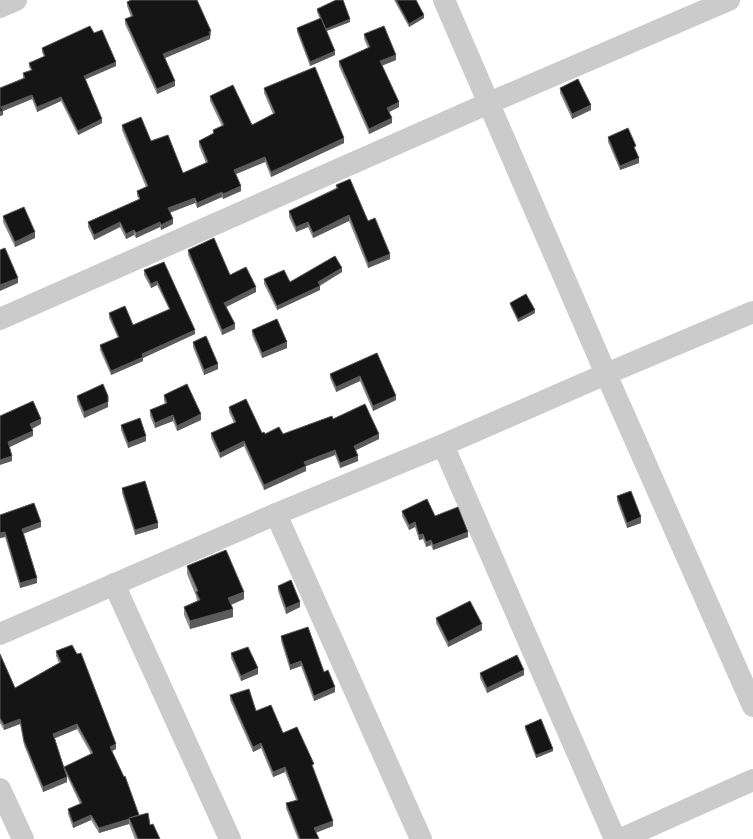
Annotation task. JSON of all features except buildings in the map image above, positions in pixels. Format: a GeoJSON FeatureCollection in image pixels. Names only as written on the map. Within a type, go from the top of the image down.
{"type":"FeatureCollection","features":[{"type":"Feature","properties":{"kind":"street"},"geometry":{"type":"LineString","coordinates":[[0,7],[16,0]]}},
{"type":"Feature","properties":{"kind":"street"},"geometry":{"type":"LineString","coordinates":[[444,0],[606,374],[753,706]]}},
{"type":"Feature","properties":{"kind":"street"},"geometry":{"type":"LineString","coordinates":[[0,318],[489,103],[729,0]]}},
{"type":"Feature","properties":{"kind":"street"},"geometry":{"type":"LineString","coordinates":[[0,634],[276,514],[443,445],[753,312]]}},
{"type":"Feature","properties":{"kind":"street"},"geometry":{"type":"LineString","coordinates":[[443,445],[615,839]]}},
{"type":"Feature","properties":{"kind":"street"},"geometry":{"type":"LineString","coordinates":[[276,514],[422,839]]}},
{"type":"Feature","properties":{"kind":"street"},"geometry":{"type":"LineString","coordinates":[[114,584],[230,839]]}},
{"type":"Feature","properties":{"kind":"street"},"geometry":{"type":"LineString","coordinates":[[621,839],[753,780]]}},
{"type":"Feature","properties":{"kind":"street"},"geometry":{"type":"LineString","coordinates":[[0,789],[23,839]]}}]}
